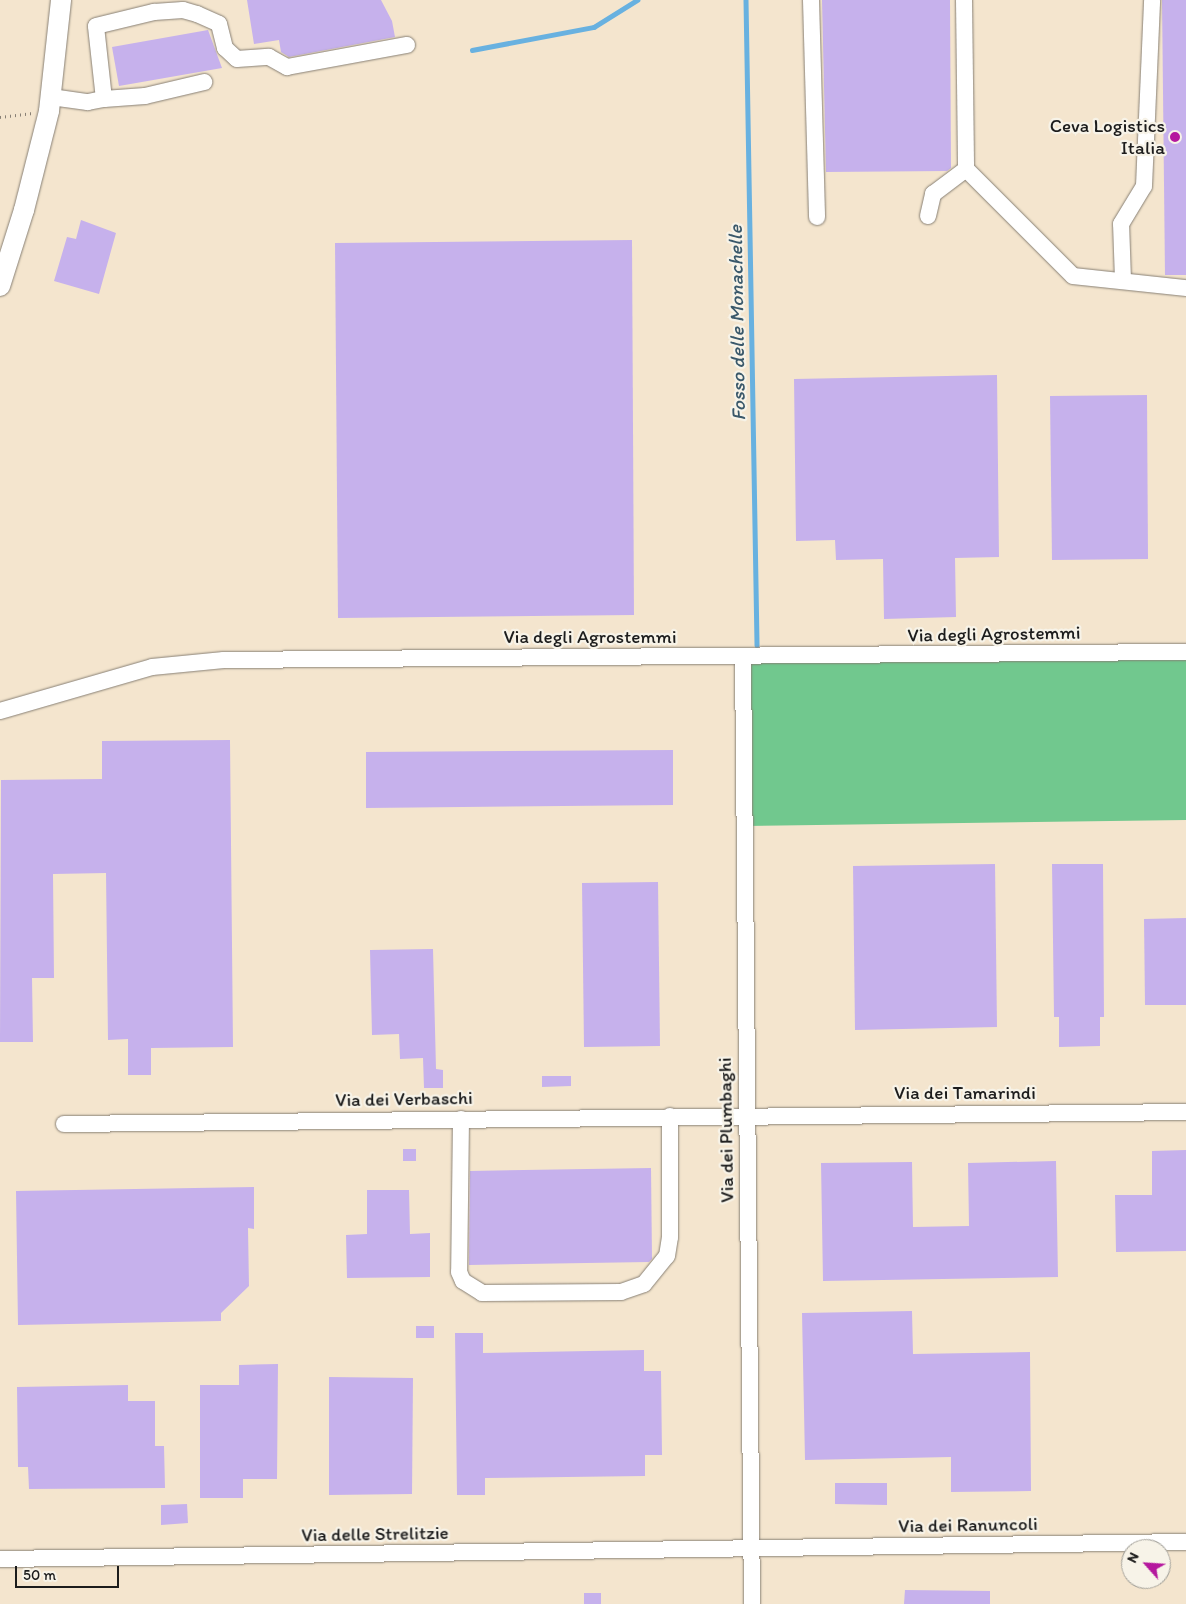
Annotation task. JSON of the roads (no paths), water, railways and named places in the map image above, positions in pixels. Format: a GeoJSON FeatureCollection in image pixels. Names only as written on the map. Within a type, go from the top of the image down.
{"type":"FeatureCollection","features":[{"type":"Feature","properties":{"kind":"main road"},"geometry":{"type":"LineString","coordinates":[[0,286],[24,210],[50,104],[61,0]]}},
{"type":"Feature","properties":{"kind":"street"},"geometry":{"type":"LineString","coordinates":[[811,0],[818,217]]}},
{"type":"Feature","properties":{"kind":"street"},"geometry":{"type":"LineString","coordinates":[[964,0],[966,168],[1073,276],[1186,288]]}},
{"type":"Feature","properties":{"kind":"street"},"geometry":{"type":"LineString","coordinates":[[1123,280],[1121,224],[1144,186],[1152,0]]}},
{"type":"Feature","properties":{"kind":"street"},"geometry":{"type":"LineString","coordinates":[[104,99],[96,26],[153,6],[183,10],[219,24],[225,48],[237,59],[269,57],[287,67],[407,46]]}},
{"type":"Feature","properties":{"kind":"street"},"geometry":{"type":"LineString","coordinates":[[50,104],[145,96],[204,82]]}},
{"type":"Feature","properties":{"kind":"street"},"geometry":{"type":"LineString","coordinates":[[928,216],[933,194],[966,168]]}},
{"type":"Feature","properties":{"kind":"street","name":"Via degli Agrostemmi"},"geometry":{"type":"LineString","coordinates":[[0,712],[152,667],[224,660],[1186,652]]}},
{"type":"Feature","properties":{"kind":"street","name":"Via dei Plumbaghi"},"geometry":{"type":"LineString","coordinates":[[743,656],[745,1115],[752,1604]]}},
{"type":"Feature","properties":{"kind":"street","name":"Via dei Tamarindi"},"geometry":{"type":"LineString","coordinates":[[745,1115],[1186,1112]]}},
{"type":"Feature","properties":{"kind":"street","name":"Via dei Verbaschi"},"geometry":{"type":"LineString","coordinates":[[64,1124],[745,1115]]}},
{"type":"Feature","properties":{"kind":"street"},"geometry":{"type":"LineString","coordinates":[[461,1119],[459,1272],[462,1280],[482,1293],[621,1292],[644,1284],[666,1256],[670,1237],[670,1116]]}},
{"type":"Feature","properties":{"kind":"street","name":"Via dei Ranuncoli"},"geometry":{"type":"LineString","coordinates":[[751,1548],[1186,1542]]}},
{"type":"Feature","properties":{"kind":"street","name":"Via delle Strelitzie"},"geometry":{"type":"LineString","coordinates":[[0,1559],[751,1548]]}},
{"type":"Feature","properties":{"kind":"waterway","name":"Fosso delle Monachelle"},"geometry":{"type":"LineString","coordinates":[[472,50],[594,27],[637,0]]}},
{"type":"Feature","properties":{"kind":"waterway","name":"Fosso delle Monachelle"},"geometry":{"type":"LineString","coordinates":[[746,0],[757,645]]}},
{"type":"Feature","properties":{"kind":"place","name":"Ceva Logistics Italia"},"geometry":{"type":"Point","coordinates":[1175,137]}}]}
